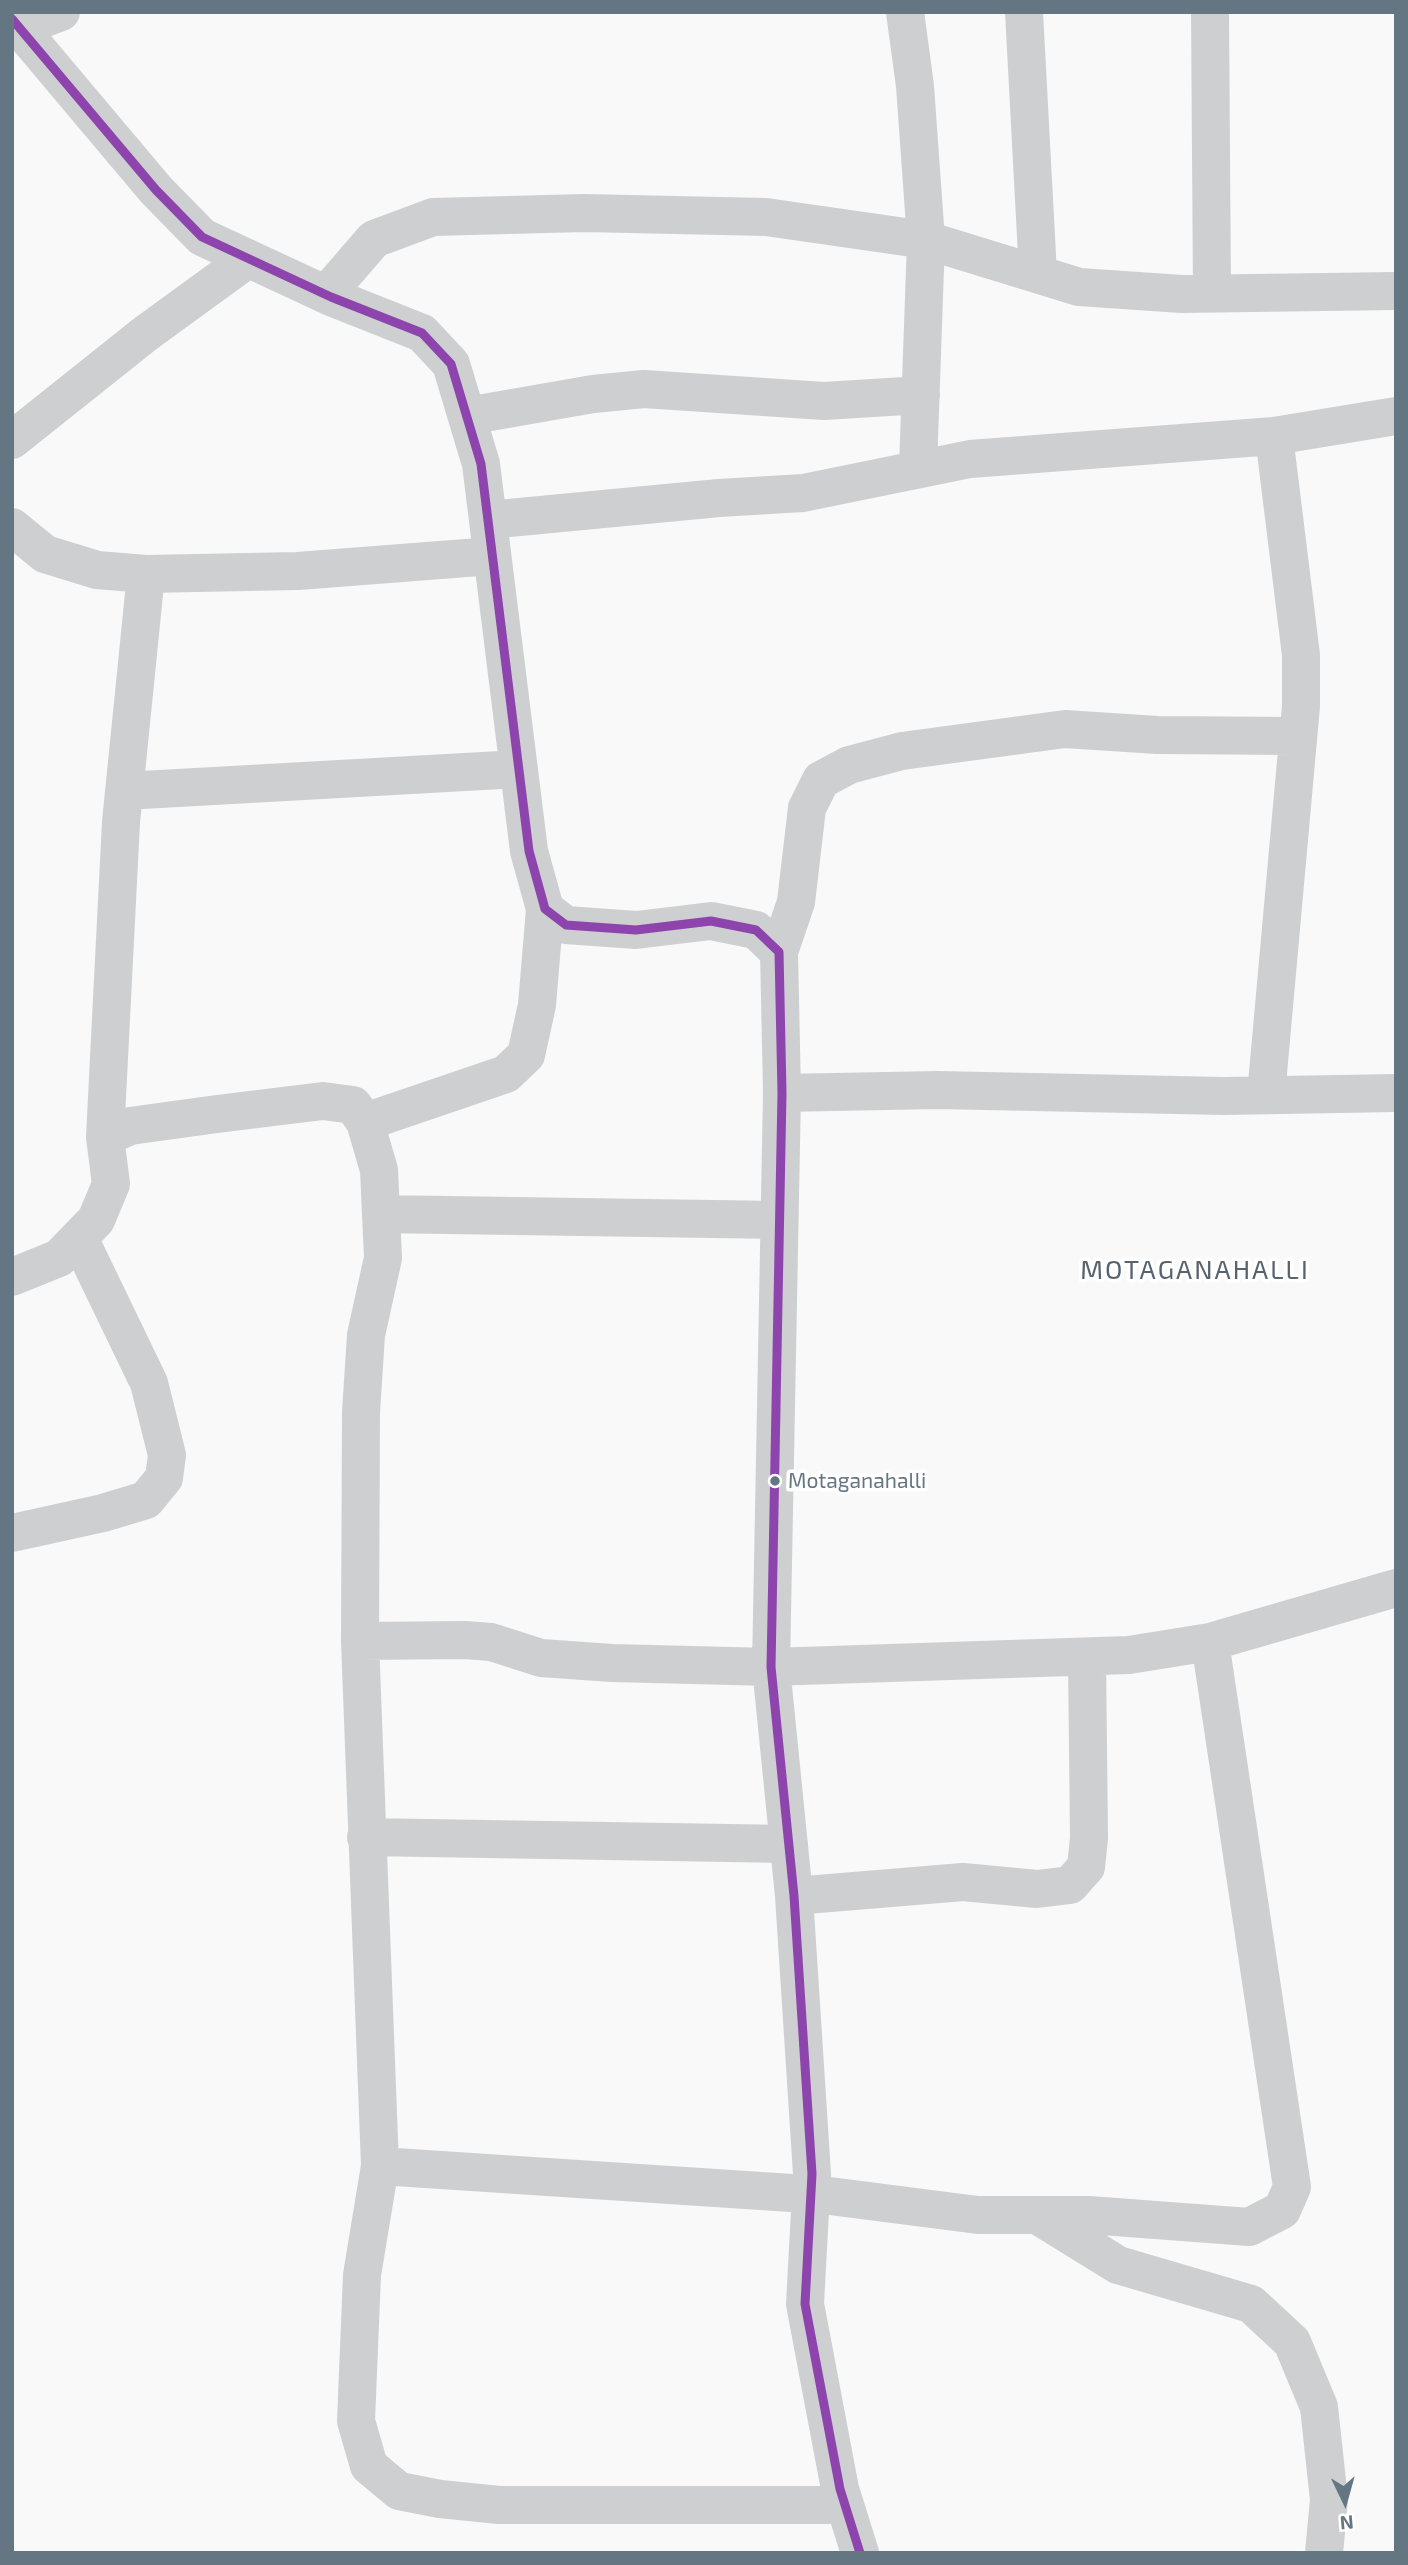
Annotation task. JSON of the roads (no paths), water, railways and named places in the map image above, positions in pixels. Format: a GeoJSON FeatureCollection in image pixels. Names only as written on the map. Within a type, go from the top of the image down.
{"type":"FeatureCollection","features":[{"type":"Feature","properties":{"kind":"street"},"geometry":{"type":"LineString","coordinates":[[61,12],[16,24],[156,190],[202,237],[331,297],[422,333],[451,364],[481,464],[529,851],[545,909],[537,1005],[526,1055],[506,1074],[365,1122]]}},
{"type":"Feature","properties":{"kind":"street"},"geometry":{"type":"LineString","coordinates":[[905,12],[915,86],[926,240],[918,468]]}},
{"type":"Feature","properties":{"kind":"street"},"geometry":{"type":"LineString","coordinates":[[1024,12],[1038,274]]}},
{"type":"Feature","properties":{"kind":"street"},"geometry":{"type":"LineString","coordinates":[[1210,12],[1212,293]]}},
{"type":"Feature","properties":{"kind":"street"},"geometry":{"type":"LineString","coordinates":[[331,297],[336,284],[374,239],[433,217],[584,213],[766,217],[926,240],[1079,287],[1212,293],[1396,291]]}},
{"type":"Feature","properties":{"kind":"street"},"geometry":{"type":"LineString","coordinates":[[12,440],[135,342],[248,259]]}},
{"type":"Feature","properties":{"kind":"street"},"geometry":{"type":"LineString","coordinates":[[467,416],[593,394],[644,389],[824,401],[921,395]]}},
{"type":"Feature","properties":{"kind":"street"},"geometry":{"type":"LineString","coordinates":[[12,527],[45,554],[97,570],[146,574],[298,570],[719,498],[803,493],[970,459],[1274,436],[1396,416]]}},
{"type":"Feature","properties":{"kind":"street"},"geometry":{"type":"LineString","coordinates":[[1266,1095],[1298,736],[1301,655],[1274,436]]}},
{"type":"Feature","properties":{"kind":"street"},"geometry":{"type":"LineString","coordinates":[[12,1277],[59,1258],[96,1220],[111,1184],[105,1137],[124,791],[146,574]]}},
{"type":"Feature","properties":{"kind":"street"},"geometry":{"type":"LineString","coordinates":[[860,2553],[845,2505],[805,2304],[812,2174],[794,1896],[771,1667],[782,1093],[779,952],[796,902],[807,808],[821,780],[849,765],[902,751],[1065,729],[1157,735],[1298,736]]}},
{"type":"Feature","properties":{"kind":"street"},"geometry":{"type":"LineString","coordinates":[[124,791],[519,769]]}},
{"type":"Feature","properties":{"kind":"street"},"geometry":{"type":"LineString","coordinates":[[545,909],[566,925],[636,930],[711,921],[756,930],[779,952]]}},
{"type":"Feature","properties":{"kind":"street"},"geometry":{"type":"LineString","coordinates":[[782,1093],[937,1090],[1266,1095],[1396,1093]]}},
{"type":"Feature","properties":{"kind":"street"},"geometry":{"type":"LineString","coordinates":[[105,1137],[130,1126],[323,1101],[353,1105],[365,1122],[379,1170],[383,1258],[366,1335],[361,1412],[359,1641],[380,2166],[362,2275],[356,2421],[369,2466],[399,2491],[440,2499],[499,2505],[845,2505]]}},
{"type":"Feature","properties":{"kind":"street"},"geometry":{"type":"LineString","coordinates":[[381,1214],[779,1220]]}},
{"type":"Feature","properties":{"kind":"street"},"geometry":{"type":"LineString","coordinates":[[12,1533],[103,1513],[146,1500],[164,1478],[167,1455],[149,1383],[79,1238]]}},
{"type":"Feature","properties":{"kind":"street"},"geometry":{"type":"LineString","coordinates":[[359,1641],[465,1640],[491,1642],[541,1658],[612,1663],[771,1667],[1129,1655],[1210,1642],[1396,1588]]}},
{"type":"Feature","properties":{"kind":"street"},"geometry":{"type":"LineString","coordinates":[[380,2166],[811,2195],[978,2216],[1089,2215],[1249,2227],[1282,2210],[1292,2187],[1210,1642]]}},
{"type":"Feature","properties":{"kind":"street"},"geometry":{"type":"LineString","coordinates":[[794,1896],[963,1882],[1037,1889],[1070,1885],[1086,1867],[1089,1838],[1087,1657]]}},
{"type":"Feature","properties":{"kind":"street"},"geometry":{"type":"LineString","coordinates":[[366,1837],[789,1844]]}},
{"type":"Feature","properties":{"kind":"street"},"geometry":{"type":"LineString","coordinates":[[1037,2215],[1118,2265],[1251,2304],[1292,2342],[1319,2407],[1329,2500],[1324,2553]]}},
{"type":"Feature","properties":{"kind":"place","name":"Motaganahalli"},"geometry":{"type":"Point","coordinates":[775,1481]}},
{"type":"Feature","properties":{"kind":"district","name":"MOTAGANAHALLI"},"geometry":{"type":"Point","coordinates":[1195,1270]}}]}
